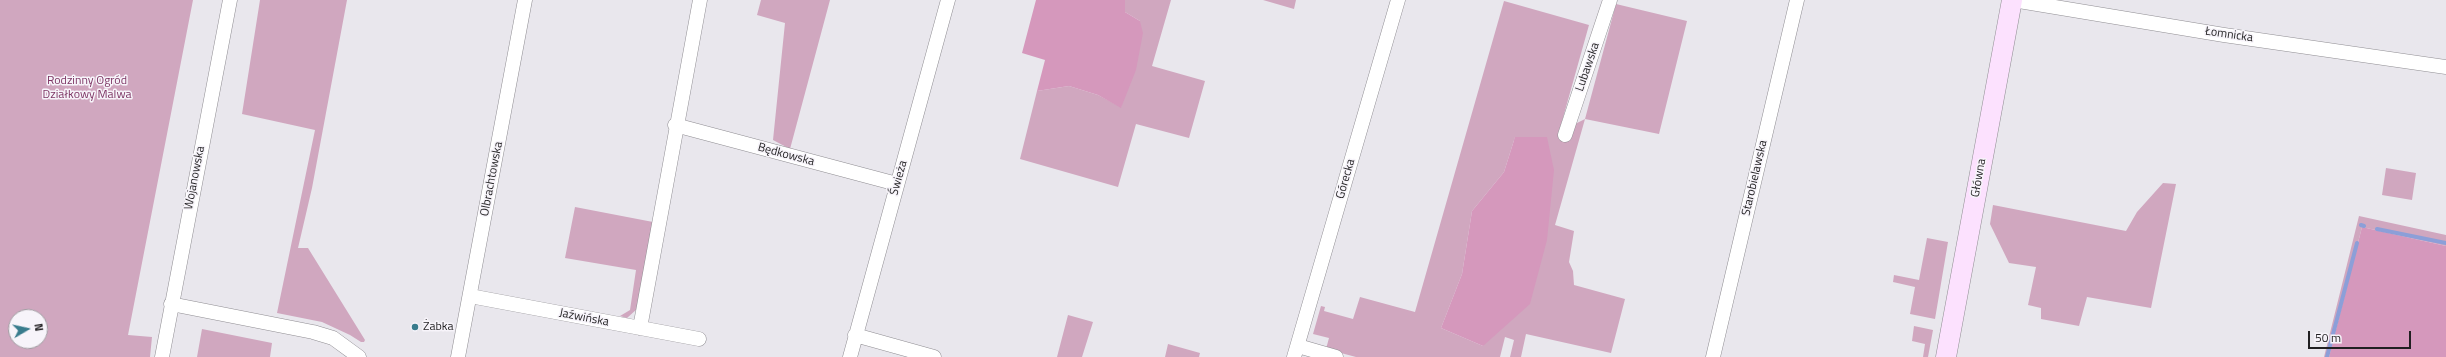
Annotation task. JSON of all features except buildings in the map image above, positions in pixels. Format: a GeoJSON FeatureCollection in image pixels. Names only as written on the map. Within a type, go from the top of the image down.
{"type":"FeatureCollection","features":[{"type":"Feature","properties":{"kind":"street","name":"Wojanowska"},"geometry":{"type":"LineString","coordinates":[[162,357],[230,0]]}},
{"type":"Feature","properties":{"kind":"street","name":"Olbrachtowska"},"geometry":{"type":"LineString","coordinates":[[458,357],[525,0]]}},
{"type":"Feature","properties":{"kind":"street"},"geometry":{"type":"LineString","coordinates":[[640,328],[675,125],[700,0]]}},
{"type":"Feature","properties":{"kind":"street","name":"Świeża"},"geometry":{"type":"LineString","coordinates":[[850,357],[948,0]]}},
{"type":"Feature","properties":{"kind":"street","name":"Górecka"},"geometry":{"type":"LineString","coordinates":[[1296,351],[1398,0]]}},
{"type":"Feature","properties":{"kind":"street","name":"Lubawska"},"geometry":{"type":"LineString","coordinates":[[1565,135],[1610,0]]}},
{"type":"Feature","properties":{"kind":"street","name":"Starobielawska"},"geometry":{"type":"LineString","coordinates":[[1713,357],[1797,0]]}},
{"type":"Feature","properties":{"kind":"street","name":"Łomnicka"},"geometry":{"type":"LineString","coordinates":[[2012,0],[2224,35],[2446,68]]}},
{"type":"Feature","properties":{"kind":"street","name":"Główna"},"geometry":{"type":"LineString","coordinates":[[1946,357],[2012,0]]}},
{"type":"Feature","properties":{"kind":"street","name":"Będkowska"},"geometry":{"type":"LineString","coordinates":[[675,125],[897,184]]}},
{"type":"Feature","properties":{"kind":"street","name":"Jaźwińska"},"geometry":{"type":"LineString","coordinates":[[470,296],[699,339]]}},
{"type":"Feature","properties":{"kind":"street"},"geometry":{"type":"LineString","coordinates":[[171,304],[314,332],[333,338],[359,357]]}},
{"type":"Feature","properties":{"kind":"street"},"geometry":{"type":"LineString","coordinates":[[855,335],[934,357]]}},
{"type":"Feature","properties":{"kind":"street"},"geometry":{"type":"LineString","coordinates":[[1296,351],[1336,357]]}},
{"type":"Feature","properties":{"kind":"green space","name":"Rodzinny Ogród Działkowy Malwa"},"geometry":{"type":"Polygon","coordinates":[[[0,0],[193,0],[128,335],[152,337],[150,357],[0,357],[0,0]]]}},
{"type":"Feature","properties":{"kind":"green space"},"geometry":{"type":"Polygon","coordinates":[[[260,0],[347,0],[312,188],[298,248],[308,248],[365,340],[364,342],[361,342],[350,335],[322,322],[277,313],[315,130],[242,114],[260,0]]]}},
{"type":"Feature","properties":{"kind":"green space"},"geometry":{"type":"Polygon","coordinates":[[[761,0],[830,0],[790,149],[773,140],[785,23],[757,15],[761,0]]]}},
{"type":"Feature","properties":{"kind":"green space"},"geometry":{"type":"Polygon","coordinates":[[[1125,0],[1171,0],[1152,66],[1205,81],[1189,138],[1136,124],[1118,187],[1020,159],[1037,91],[1069,86],[1098,95],[1121,107],[1140,21],[1125,12],[1125,0]]]}},
{"type":"Feature","properties":{"kind":"green space"},"geometry":{"type":"Polygon","coordinates":[[[1263,0],[1296,0],[1294,9],[1263,0]]]}},
{"type":"Feature","properties":{"kind":"green space"},"geometry":{"type":"Polygon","coordinates":[[[1504,1],[1589,25],[1559,132],[1585,119],[1555,225],[1574,231],[1569,262],[1573,271],[1574,285],[1625,299],[1611,353],[1526,334],[1521,357],[1510,357],[1514,340],[1505,337],[1500,357],[1356,357],[1326,349],[1329,338],[1313,334],[1321,306],[1325,307],[1324,311],[1353,319],[1360,297],[1415,312],[1504,1]],[[1515,137],[1504,172],[1472,211],[1462,274],[1441,328],[1483,346],[1515,137]]]}},
{"type":"Feature","properties":{"kind":"green space"},"geometry":{"type":"Polygon","coordinates":[[[1616,4],[1687,21],[1659,134],[1585,119],[1616,4]]]}},
{"type":"Feature","properties":{"kind":"green space"},"geometry":{"type":"Polygon","coordinates":[[[2386,168],[2416,173],[2412,200],[2382,195],[2386,168]]]}},
{"type":"Feature","properties":{"kind":"green space"},"geometry":{"type":"Polygon","coordinates":[[[2163,183],[2176,184],[2151,308],[2087,297],[2079,326],[2041,319],[2041,308],[2028,305],[2036,267],[2009,263],[1990,224],[1993,205],[2126,231],[2137,212],[2163,183]]]}},
{"type":"Feature","properties":{"kind":"green space"},"geometry":{"type":"Polygon","coordinates":[[[575,207],[653,222],[637,309],[627,318],[620,316],[630,310],[636,270],[565,258],[575,207]]]}},
{"type":"Feature","properties":{"kind":"green space"},"geometry":{"type":"Polygon","coordinates":[[[2359,216],[2446,235],[2446,246],[2362,227],[2329,357],[2324,357],[2359,216]]]}},
{"type":"Feature","properties":{"kind":"green space"},"geometry":{"type":"Polygon","coordinates":[[[1927,238],[1948,242],[1935,319],[1910,314],[1915,287],[1893,282],[1894,275],[1919,280],[1927,238]]]}},
{"type":"Feature","properties":{"kind":"green space"},"geometry":{"type":"Polygon","coordinates":[[[1068,315],[1093,322],[1082,357],[1057,357],[1068,315]]]}},
{"type":"Feature","properties":{"kind":"green space"},"geometry":{"type":"Polygon","coordinates":[[[1914,326],[1933,330],[1928,357],[1923,357],[1925,344],[1912,341],[1914,326]]]}},
{"type":"Feature","properties":{"kind":"green space"},"geometry":{"type":"Polygon","coordinates":[[[202,329],[272,343],[270,357],[197,357],[202,329]]]}},
{"type":"Feature","properties":{"kind":"green space"},"geometry":{"type":"Polygon","coordinates":[[[1168,344],[1200,353],[1199,357],[1165,357],[1168,344]]]}},
{"type":"Feature","properties":{"kind":"shaded area"},"geometry":{"type":"Polygon","coordinates":[[[1036,0],[1125,0],[1125,12],[1140,21],[1143,33],[1136,70],[1121,108],[1098,95],[1069,86],[1037,91],[1045,60],[1022,53],[1036,0]]]}},
{"type":"Feature","properties":{"kind":"shaded area"},"geometry":{"type":"Polygon","coordinates":[[[1515,137],[1547,137],[1554,170],[1547,240],[1530,304],[1483,346],[1441,328],[1462,274],[1472,211],[1504,172],[1515,137]]]}},
{"type":"Feature","properties":{"kind":"shaded area"},"geometry":{"type":"Polygon","coordinates":[[[2362,227],[2446,246],[2446,357],[2329,357],[2362,227]]]}},
{"type":"Feature","properties":{"kind":"waterway"},"geometry":{"type":"LineString","coordinates":[[2377,229],[2446,243]]}},
{"type":"Feature","properties":{"kind":"waterway"},"geometry":{"type":"LineString","coordinates":[[2327,357],[2357,243]]}},
{"type":"Feature","properties":{"kind":"place","name":"Żabka"},"geometry":{"type":"Point","coordinates":[415,327]}}]}
